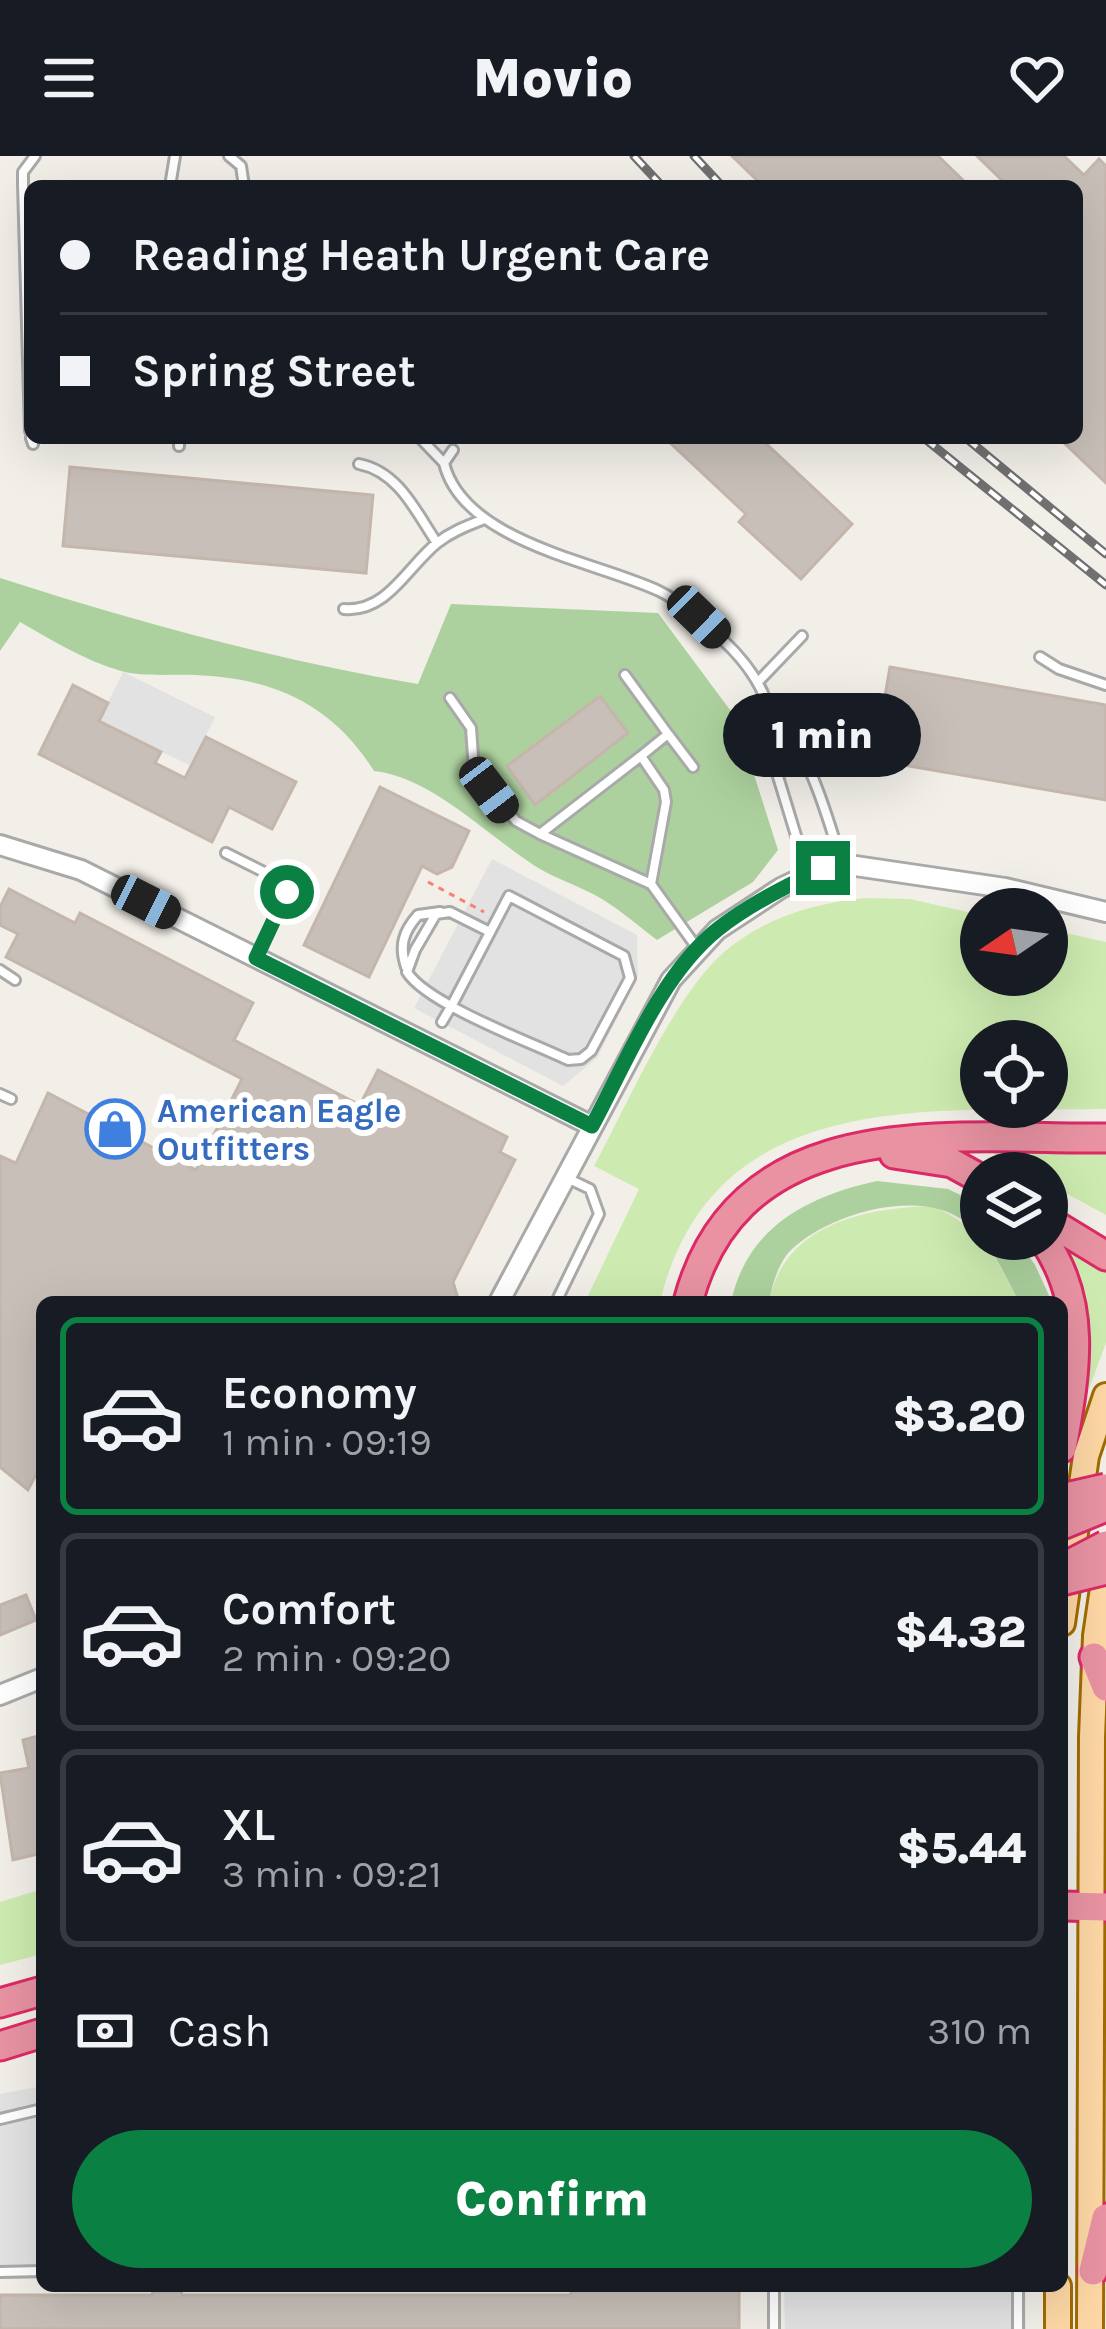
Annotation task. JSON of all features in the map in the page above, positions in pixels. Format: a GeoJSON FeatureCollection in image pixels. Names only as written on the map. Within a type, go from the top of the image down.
{"type":"FeatureCollection","features":[{"type":"Feature","properties":{"kind":"highway"},"geometry":{"type":"LineString","coordinates":[[690,1296],[700,1263],[720,1228],[773,1178],[827,1154],[894,1142],[1106,1138]]}},
{"type":"Feature","properties":{"kind":"highway"},"geometry":{"type":"LineString","coordinates":[[894,1142],[960,1155]]}},
{"type":"Feature","properties":{"kind":"highway"},"geometry":{"type":"LineString","coordinates":[[704,1296],[718,1258],[745,1217],[809,1172],[849,1159],[896,1154],[960,1167]]}},
{"type":"Feature","properties":{"kind":"highway"},"geometry":{"type":"LineString","coordinates":[[1068,1215],[1106,1237]]}},
{"type":"Feature","properties":{"kind":"highway"},"geometry":{"type":"LineString","coordinates":[[1068,1233],[1106,1256]]}},
{"type":"Feature","properties":{"kind":"highway"},"geometry":{"type":"LineString","coordinates":[[1054,1260],[1066,1282],[1076,1330],[1068,1412]]}},
{"type":"Feature","properties":{"kind":"highway"},"geometry":{"type":"LineString","coordinates":[[1068,1497],[1106,1488]]}},
{"type":"Feature","properties":{"kind":"highway"},"geometry":{"type":"LineString","coordinates":[[1068,1523],[1106,1507]]}},
{"type":"Feature","properties":{"kind":"highway"},"geometry":{"type":"LineString","coordinates":[[1068,1565],[1106,1545]]}},
{"type":"Feature","properties":{"kind":"highway"},"geometry":{"type":"LineString","coordinates":[[1068,1579],[1106,1569]]}},
{"type":"Feature","properties":{"kind":"highway"},"geometry":{"type":"LineString","coordinates":[[1094,1657],[1106,1687]]}},
{"type":"Feature","properties":{"kind":"highway"},"geometry":{"type":"LineString","coordinates":[[0,2003],[36,1993]]}},
{"type":"Feature","properties":{"kind":"highway"},"geometry":{"type":"LineString","coordinates":[[0,2046],[36,2035]]}},
{"type":"Feature","properties":{"kind":"highway"},"geometry":{"type":"LineString","coordinates":[[1093,2271],[1106,2218]]}},
{"type":"Feature","properties":{"kind":"main road"},"geometry":{"type":"LineString","coordinates":[[1068,1582],[1086,1456],[1106,1396]]}},
{"type":"Feature","properties":{"kind":"main road"},"geometry":{"type":"LineString","coordinates":[[1090,2329],[1086,1915],[1094,1657],[1106,1569]]}},
{"type":"Feature","properties":{"kind":"main road"},"geometry":{"type":"LineString","coordinates":[[1058,2292],[1058,2329]]}},
{"type":"Feature","properties":{"kind":"street"},"geometry":{"type":"LineString","coordinates":[[0,845],[81,870],[592,1126]]}},
{"type":"Feature","properties":{"kind":"street"},"geometry":{"type":"LineString","coordinates":[[502,1296],[671,980],[717,930],[808,875],[842,864],[1005,888],[1106,912]]}},
{"type":"Feature","properties":{"kind":"street"},"geometry":{"type":"LineString","coordinates":[[0,1695],[36,1680]]}},
{"type":"Feature","properties":{"kind":"lane"},"geometry":{"type":"LineString","coordinates":[[24,240],[23,172],[35,156]]}},
{"type":"Feature","properties":{"kind":"lane"},"geometry":{"type":"LineString","coordinates":[[426,444],[482,520],[663,593],[699,617],[739,655],[758,682],[774,726],[770,747],[808,875]]}},
{"type":"Feature","properties":{"kind":"lane"},"geometry":{"type":"LineString","coordinates":[[445,464],[454,450]]}},
{"type":"Feature","properties":{"kind":"lane"},"geometry":{"type":"LineString","coordinates":[[359,464],[380,470],[397,484],[437,543]]}},
{"type":"Feature","properties":{"kind":"lane"},"geometry":{"type":"LineString","coordinates":[[344,609],[368,608],[379,601],[437,543],[482,520]]}},
{"type":"Feature","properties":{"kind":"lane"},"geometry":{"type":"LineString","coordinates":[[758,682],[802,636]]}},
{"type":"Feature","properties":{"kind":"lane"},"geometry":{"type":"LineString","coordinates":[[1040,657],[1059,669],[1106,685]]}},
{"type":"Feature","properties":{"kind":"lane"},"geometry":{"type":"LineString","coordinates":[[626,675],[693,766]]}},
{"type":"Feature","properties":{"kind":"lane"},"geometry":{"type":"LineString","coordinates":[[450,698],[470,728],[474,770],[515,821],[651,884],[698,949]]}},
{"type":"Feature","properties":{"kind":"lane"},"geometry":{"type":"LineString","coordinates":[[774,726],[792,736],[817,788],[842,864]]}},
{"type":"Feature","properties":{"kind":"lane"},"geometry":{"type":"LineString","coordinates":[[540,834],[668,734]]}},
{"type":"Feature","properties":{"kind":"lane"},"geometry":{"type":"LineString","coordinates":[[640,756],[666,802],[651,884]]}},
{"type":"Feature","properties":{"kind":"lane"},"geometry":{"type":"LineString","coordinates":[[226,854],[286,883],[287,892],[256,958]]}},
{"type":"Feature","properties":{"kind":"lane"},"geometry":{"type":"LineString","coordinates":[[442,1022],[452,1005],[509,896],[624,956],[630,979],[591,1051],[574,1060],[452,1005],[422,988],[407,972],[400,948],[418,915],[458,915],[490,932]]}},
{"type":"Feature","properties":{"kind":"lane"},"geometry":{"type":"LineString","coordinates":[[407,972],[429,922],[442,912]]}},
{"type":"Feature","properties":{"kind":"lane"},"geometry":{"type":"LineString","coordinates":[[0,970],[15,980]]}},
{"type":"Feature","properties":{"kind":"lane"},"geometry":{"type":"LineString","coordinates":[[0,1094],[11,1100]]}},
{"type":"Feature","properties":{"kind":"lane"},"geometry":{"type":"LineString","coordinates":[[559,1296],[599,1214],[590,1190],[565,1177]]}},
{"type":"Feature","properties":{"kind":"lane"},"geometry":{"type":"LineString","coordinates":[[0,2119],[36,2110]]}},
{"type":"Feature","properties":{"kind":"lane"},"geometry":{"type":"LineString","coordinates":[[0,2272],[36,2271]]}},
{"type":"Feature","properties":{"kind":"lane"},"geometry":{"type":"LineString","coordinates":[[774,2292],[774,2329]]}},
{"type":"Feature","properties":{"kind":"lane"},"geometry":{"type":"LineString","coordinates":[[1018,2292],[1018,2329]]}},
{"type":"Feature","properties":{"kind":"path"},"geometry":{"type":"LineString","coordinates":[[428,883],[486,914]]}},
{"type":"Feature","properties":{"kind":"green space"},"geometry":{"type":"Polygon","coordinates":[[[0,578],[207,638],[418,684],[451,604],[658,613],[736,718],[778,850],[753,882],[657,940],[603,900],[535,866],[437,796],[374,771],[339,728],[298,699],[223,677],[121,671],[20,622],[0,651],[0,578]]]}},
{"type":"Feature","properties":{"kind":"green space"},"geometry":{"type":"Polygon","coordinates":[[[866,898],[910,899],[960,910],[960,996],[1068,996],[1068,934],[1106,942],[1106,1109],[1068,1109],[1068,1020],[960,1020],[960,1111],[837,1125],[778,1146],[727,1181],[687,1232],[662,1296],[588,1296],[639,1189],[594,1166],[652,1054],[687,996],[723,953],[755,930],[790,914],[866,898]]]}},
{"type":"Feature","properties":{"kind":"green space"},"geometry":{"type":"Polygon","coordinates":[[[1106,1149],[1106,1215],[1068,1194],[1068,1152],[987,1150],[1106,1149]]]}},
{"type":"Feature","properties":{"kind":"green space"},"geometry":{"type":"Polygon","coordinates":[[[877,1181],[948,1189],[960,1195],[960,1219],[928,1207],[903,1206],[852,1216],[828,1225],[790,1251],[771,1296],[733,1296],[739,1276],[766,1235],[784,1219],[827,1196],[877,1181]]]}},
{"type":"Feature","properties":{"kind":"green space"},"geometry":{"type":"Polygon","coordinates":[[[933,1206],[960,1222],[960,1260],[995,1260],[1016,1296],[771,1296],[791,1254],[809,1238],[880,1211],[933,1206]]]}},
{"type":"Feature","properties":{"kind":"green space"},"geometry":{"type":"Polygon","coordinates":[[[1073,1250],[1106,1269],[1106,1343],[1083,1405],[1090,1336],[1073,1250]]]}},
{"type":"Feature","properties":{"kind":"green space"},"geometry":{"type":"Polygon","coordinates":[[[996,1260],[1032,1260],[1049,1296],[1016,1296],[996,1260]]]}},
{"type":"Feature","properties":{"kind":"green space"},"geometry":{"type":"Polygon","coordinates":[[[36,1891],[36,1956],[0,1965],[0,1902],[36,1891]]]}},
{"type":"Feature","properties":{"kind":"shaded area"},"geometry":{"type":"Polygon","coordinates":[[[123,672],[215,717],[191,766],[99,721],[123,672]]]}},
{"type":"Feature","properties":{"kind":"shaded area"},"geometry":{"type":"Polygon","coordinates":[[[492,859],[637,935],[638,976],[597,1058],[563,1086],[414,1008],[492,859]]]}},
{"type":"Feature","properties":{"kind":"shaded area"},"geometry":{"type":"Polygon","coordinates":[[[36,2087],[36,2279],[0,2279],[0,2094],[36,2087]]]}},
{"type":"Feature","properties":{"kind":"shaded area"},"geometry":{"type":"Polygon","coordinates":[[[784,2292],[1025,2292],[1026,2329],[785,2329],[784,2292]]]}},
{"type":"Feature","properties":{"kind":"building"},"geometry":{"type":"Polygon","coordinates":[[[732,156],[938,156],[963,180],[757,180],[732,156]]]}},
{"type":"Feature","properties":{"kind":"building"},"geometry":{"type":"Polygon","coordinates":[[[977,156],[1064,156],[1084,175],[1099,159],[1106,166],[1106,483],[1065,444],[1083,444],[1083,180],[1002,180],[977,156]]]}},
{"type":"Feature","properties":{"kind":"building"},"geometry":{"type":"Polygon","coordinates":[[[671,444],[766,444],[852,524],[801,579],[739,522],[746,514],[671,444]]]}},
{"type":"Feature","properties":{"kind":"building"},"geometry":{"type":"Polygon","coordinates":[[[70,467],[373,495],[366,573],[63,546],[70,467]]]}},
{"type":"Feature","properties":{"kind":"building"},"geometry":{"type":"Polygon","coordinates":[[[890,667],[1106,705],[1106,800],[874,760],[890,667]]]}},
{"type":"Feature","properties":{"kind":"building"},"geometry":{"type":"Polygon","coordinates":[[[73,685],[108,703],[99,721],[161,752],[155,763],[185,778],[206,737],[296,782],[272,829],[229,807],[212,842],[39,754],[73,685]]]}},
{"type":"Feature","properties":{"kind":"building"},"geometry":{"type":"Polygon","coordinates":[[[600,696],[628,733],[535,805],[507,766],[600,696]]]}},
{"type":"Feature","properties":{"kind":"building"},"geometry":{"type":"Polygon","coordinates":[[[380,787],[469,831],[452,867],[437,874],[422,866],[369,977],[304,945],[380,787]]]}},
{"type":"Feature","properties":{"kind":"building"},"geometry":{"type":"Polygon","coordinates":[[[9,889],[75,923],[80,913],[253,1003],[234,1040],[360,1105],[378,1070],[507,1137],[500,1152],[515,1160],[453,1282],[457,1296],[36,1296],[36,1475],[28,1490],[0,1467],[0,1156],[16,1163],[48,1093],[196,1170],[242,1079],[6,957],[18,934],[0,925],[0,907],[9,889]]]}},
{"type":"Feature","properties":{"kind":"building"},"geometry":{"type":"Polygon","coordinates":[[[26,1595],[36,1620],[0,1635],[0,1605],[26,1595]]]}},
{"type":"Feature","properties":{"kind":"building"},"geometry":{"type":"Polygon","coordinates":[[[36,1737],[36,1854],[13,1860],[0,1773],[29,1768],[23,1740],[36,1737]]]}},
{"type":"Feature","properties":{"kind":"building"},"geometry":{"type":"Polygon","coordinates":[[[739,2292],[739,2329],[0,2329],[0,2295],[739,2292]]]}},
{"type":"Feature","properties":{"kind":"railway"},"geometry":{"type":"LineString","coordinates":[[634,156],[656,180]]}},
{"type":"Feature","properties":{"kind":"railway"},"geometry":{"type":"LineString","coordinates":[[694,156],[716,180]]}},
{"type":"Feature","properties":{"kind":"railway"},"geometry":{"type":"LineString","coordinates":[[931,444],[1106,585]]}},
{"type":"Feature","properties":{"kind":"railway"},"geometry":{"type":"LineString","coordinates":[[973,444],[1106,554]]}},
{"type":"Feature","properties":{"kind":"place","name":"American Eagle Outfitters"},"geometry":{"type":"Point","coordinates":[115,1129]}},
{"type":"Feature","properties":{"kind":"route"},"geometry":{"type":"LineString","coordinates":[[287,892],[256,958],[592,1126],[671,980],[701,945],[781,888],[823,868]]}}]}
